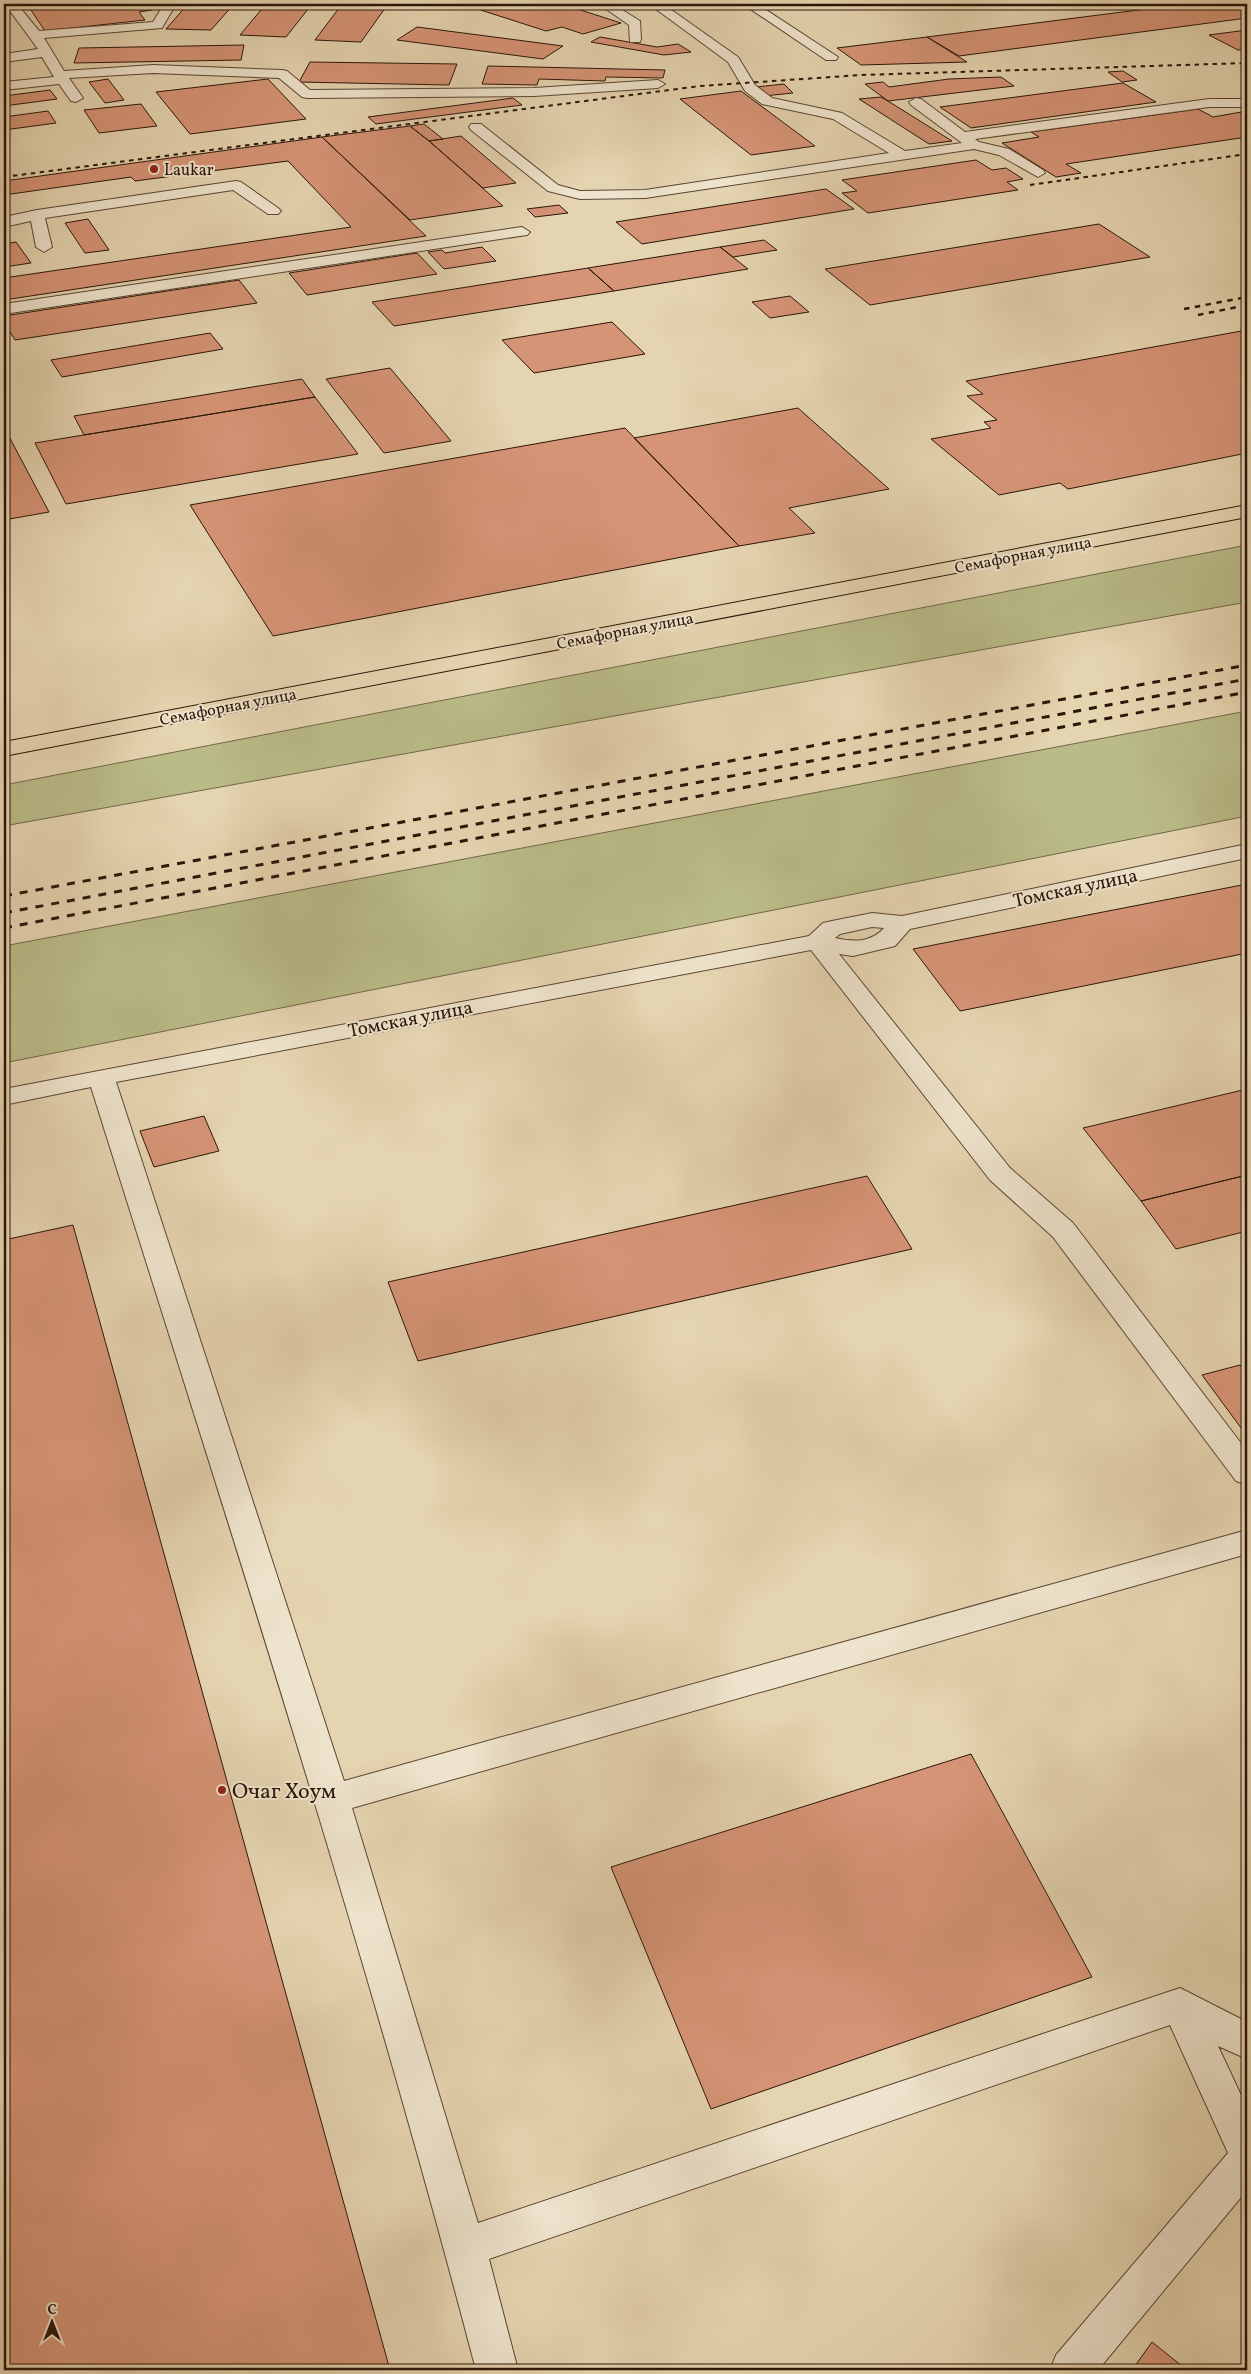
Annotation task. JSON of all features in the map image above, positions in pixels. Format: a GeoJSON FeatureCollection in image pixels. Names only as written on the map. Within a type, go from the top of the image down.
{"type":"FeatureCollection","features":[{"type":"Feature","properties":{"kind":"highway","name":"Семафорная улица"},"geometry":{"type":"LineString","coordinates":[[4,749],[1247,511]]}},
{"type":"Feature","properties":{"kind":"street"},"geometry":{"type":"LineString","coordinates":[[11,4],[36,35],[61,78],[76,98]]}},
{"type":"Feature","properties":{"kind":"street"},"geometry":{"type":"LineString","coordinates":[[36,35],[157,25],[170,4]]}},
{"type":"Feature","properties":{"kind":"street"},"geometry":{"type":"LineString","coordinates":[[604,4],[635,24],[635,39]]}},
{"type":"Feature","properties":{"kind":"street"},"geometry":{"type":"LineString","coordinates":[[655,4],[733,60],[750,88],[767,101],[837,116],[903,156]]}},
{"type":"Feature","properties":{"kind":"street"},"geometry":{"type":"LineString","coordinates":[[749,4],[831,57]]}},
{"type":"Feature","properties":{"kind":"street"},"geometry":{"type":"LineString","coordinates":[[4,58],[47,52]]}},
{"type":"Feature","properties":{"kind":"street"},"geometry":{"type":"LineString","coordinates":[[4,86],[153,69],[282,74],[307,94],[534,92],[658,84]]}},
{"type":"Feature","properties":{"kind":"street"},"geometry":{"type":"LineString","coordinates":[[916,102],[969,140],[1004,152],[1038,173]]}},
{"type":"Feature","properties":{"kind":"street"},"geometry":{"type":"LineString","coordinates":[[476,127],[553,188],[580,196],[645,194],[903,156],[969,140],[1209,104],[1247,103]]}},
{"type":"Feature","properties":{"kind":"street"},"geometry":{"type":"LineString","coordinates":[[4,222],[37,215],[236,185],[273,211]]}},
{"type":"Feature","properties":{"kind":"street"},"geometry":{"type":"LineString","coordinates":[[37,215],[44,247]]}},
{"type":"Feature","properties":{"kind":"street"},"geometry":{"type":"LineString","coordinates":[[4,309],[522,232]]}},
{"type":"Feature","properties":{"kind":"street","name":"Томская улица"},"geometry":{"type":"LineString","coordinates":[[4,1097],[817,942],[853,949],[886,941],[902,923],[1247,851]]}},
{"type":"Feature","properties":{"kind":"street"},"geometry":{"type":"LineString","coordinates":[[817,942],[1000,1174],[1063,1230],[1247,1473]]}},
{"type":"Feature","properties":{"kind":"street"},"geometry":{"type":"LineString","coordinates":[[101,1077],[332,1799],[465,2247],[497,2370]]}},
{"type":"Feature","properties":{"kind":"street"},"geometry":{"type":"LineString","coordinates":[[332,1799],[1247,1542]]}},
{"type":"Feature","properties":{"kind":"street"},"geometry":{"type":"LineString","coordinates":[[465,2247],[1180,2005],[1247,2042]]}},
{"type":"Feature","properties":{"kind":"street"},"geometry":{"type":"LineString","coordinates":[[1180,2005],[1247,2151]]}},
{"type":"Feature","properties":{"kind":"street"},"geometry":{"type":"LineString","coordinates":[[1071,2370],[1247,2160]]}},
{"type":"Feature","properties":{"kind":"green space"},"geometry":{"type":"Polygon","coordinates":[[[1247,545],[1247,602],[4,826],[4,785],[1247,545]]]}},
{"type":"Feature","properties":{"kind":"green space"},"geometry":{"type":"Polygon","coordinates":[[[1247,711],[1247,816],[4,1063],[4,946],[1247,711]]]}},
{"type":"Feature","properties":{"kind":"building"},"geometry":{"type":"Polygon","coordinates":[[[27,4],[146,4],[152,10],[139,12],[145,20],[45,31],[27,4]]]}},
{"type":"Feature","properties":{"kind":"building"},"geometry":{"type":"Polygon","coordinates":[[[188,4],[234,4],[211,30],[166,29],[188,4]]]}},
{"type":"Feature","properties":{"kind":"building"},"geometry":{"type":"Polygon","coordinates":[[[266,4],[312,4],[286,37],[240,35],[266,4]]]}},
{"type":"Feature","properties":{"kind":"building"},"geometry":{"type":"Polygon","coordinates":[[[342,4],[388,4],[361,42],[315,40],[342,4]]]}},
{"type":"Feature","properties":{"kind":"building"},"geometry":{"type":"Polygon","coordinates":[[[462,4],[562,4],[621,23],[583,34],[562,27],[546,31],[462,4]]]}},
{"type":"Feature","properties":{"kind":"building"},"geometry":{"type":"Polygon","coordinates":[[[1185,4],[1247,4],[1247,18],[959,56],[927,37],[1185,4]]]}},
{"type":"Feature","properties":{"kind":"building"},"geometry":{"type":"Polygon","coordinates":[[[417,27],[563,46],[543,59],[397,40],[417,27]]]}},
{"type":"Feature","properties":{"kind":"building"},"geometry":{"type":"Polygon","coordinates":[[[1247,30],[1247,49],[1238,50],[1209,35],[1247,30]]]}},
{"type":"Feature","properties":{"kind":"building"},"geometry":{"type":"Polygon","coordinates":[[[600,37],[657,47],[678,44],[691,52],[664,55],[591,42],[600,37]]]}},
{"type":"Feature","properties":{"kind":"building"},"geometry":{"type":"Polygon","coordinates":[[[927,37],[967,62],[861,65],[837,48],[927,37]]]}},
{"type":"Feature","properties":{"kind":"building"},"geometry":{"type":"Polygon","coordinates":[[[244,45],[241,60],[74,63],[79,48],[244,45]]]}},
{"type":"Feature","properties":{"kind":"building"},"geometry":{"type":"Polygon","coordinates":[[[310,62],[457,64],[449,85],[299,82],[310,62]]]}},
{"type":"Feature","properties":{"kind":"building"},"geometry":{"type":"Polygon","coordinates":[[[488,66],[665,70],[663,78],[606,77],[605,81],[539,79],[537,85],[482,84],[488,66]]]}},
{"type":"Feature","properties":{"kind":"building"},"geometry":{"type":"Polygon","coordinates":[[[1123,71],[1137,80],[1122,82],[1108,72],[1123,71]]]}},
{"type":"Feature","properties":{"kind":"building"},"geometry":{"type":"Polygon","coordinates":[[[1001,77],[1014,86],[888,101],[865,84],[883,82],[889,87],[949,79],[1001,77]]]}},
{"type":"Feature","properties":{"kind":"building"},"geometry":{"type":"Polygon","coordinates":[[[108,79],[124,100],[105,103],[89,82],[108,79]]]}},
{"type":"Feature","properties":{"kind":"building"},"geometry":{"type":"Polygon","coordinates":[[[268,79],[306,119],[190,134],[156,92],[268,79]]]}},
{"type":"Feature","properties":{"kind":"building"},"geometry":{"type":"Polygon","coordinates":[[[1123,83],[1156,102],[971,128],[940,107],[1123,83]]]}},
{"type":"Feature","properties":{"kind":"building"},"geometry":{"type":"Polygon","coordinates":[[[784,84],[793,93],[764,96],[756,87],[784,84]]]}},
{"type":"Feature","properties":{"kind":"building"},"geometry":{"type":"Polygon","coordinates":[[[50,90],[57,99],[4,106],[4,96],[50,90]]]}},
{"type":"Feature","properties":{"kind":"building"},"geometry":{"type":"Polygon","coordinates":[[[741,91],[815,146],[751,155],[680,99],[741,91]]]}},
{"type":"Feature","properties":{"kind":"building"},"geometry":{"type":"Polygon","coordinates":[[[881,97],[952,141],[929,144],[859,99],[881,97]]]}},
{"type":"Feature","properties":{"kind":"building"},"geometry":{"type":"Polygon","coordinates":[[[513,98],[522,105],[376,124],[368,117],[513,98]]]}},
{"type":"Feature","properties":{"kind":"building"},"geometry":{"type":"Polygon","coordinates":[[[141,104],[157,126],[99,133],[84,110],[141,104]]]}},
{"type":"Feature","properties":{"kind":"building"},"geometry":{"type":"Polygon","coordinates":[[[1198,109],[1213,117],[1247,111],[1247,137],[1066,164],[1081,173],[1056,177],[1002,143],[1039,137],[1031,132],[1198,109]]]}},
{"type":"Feature","properties":{"kind":"building"},"geometry":{"type":"Polygon","coordinates":[[[48,111],[56,123],[4,130],[4,117],[48,111]]]}},
{"type":"Feature","properties":{"kind":"building"},"geometry":{"type":"Polygon","coordinates":[[[424,124],[443,139],[429,141],[410,126],[424,124]]]}},
{"type":"Feature","properties":{"kind":"building"},"geometry":{"type":"Polygon","coordinates":[[[410,126],[503,206],[410,220],[322,137],[410,126]]]}},
{"type":"Feature","properties":{"kind":"building"},"geometry":{"type":"Polygon","coordinates":[[[461,136],[516,183],[483,188],[429,141],[461,136]]]}},
{"type":"Feature","properties":{"kind":"building"},"geometry":{"type":"Polygon","coordinates":[[[322,137],[426,236],[4,300],[4,278],[351,227],[288,161],[135,181],[131,177],[4,195],[4,181],[322,137]]]}},
{"type":"Feature","properties":{"kind":"building"},"geometry":{"type":"Polygon","coordinates":[[[976,160],[992,170],[1006,168],[1023,179],[1007,182],[1018,190],[868,213],[842,193],[857,191],[842,180],[976,160]]]}},
{"type":"Feature","properties":{"kind":"building"},"geometry":{"type":"Polygon","coordinates":[[[826,189],[854,209],[642,244],[616,222],[826,189]]]}},
{"type":"Feature","properties":{"kind":"building"},"geometry":{"type":"Polygon","coordinates":[[[559,205],[568,213],[535,217],[527,209],[559,205]]]}},
{"type":"Feature","properties":{"kind":"building"},"geometry":{"type":"Polygon","coordinates":[[[88,219],[109,250],[85,253],[65,223],[88,219]]]}},
{"type":"Feature","properties":{"kind":"building"},"geometry":{"type":"Polygon","coordinates":[[[1099,224],[1150,257],[870,305],[825,269],[1099,224]]]}},
{"type":"Feature","properties":{"kind":"building"},"geometry":{"type":"Polygon","coordinates":[[[764,240],[777,250],[733,257],[720,247],[764,240]]]}},
{"type":"Feature","properties":{"kind":"building"},"geometry":{"type":"Polygon","coordinates":[[[16,242],[31,263],[4,267],[4,244],[16,242]]]}},
{"type":"Feature","properties":{"kind":"building"},"geometry":{"type":"Polygon","coordinates":[[[482,247],[496,261],[444,269],[428,252],[442,250],[445,253],[482,247]]]}},
{"type":"Feature","properties":{"kind":"building"},"geometry":{"type":"Polygon","coordinates":[[[720,247],[748,269],[614,291],[588,268],[720,247]]]}},
{"type":"Feature","properties":{"kind":"building"},"geometry":{"type":"Polygon","coordinates":[[[417,253],[437,274],[307,295],[289,273],[417,253]]]}},
{"type":"Feature","properties":{"kind":"building"},"geometry":{"type":"Polygon","coordinates":[[[588,268],[614,291],[394,326],[372,302],[588,268]]]}},
{"type":"Feature","properties":{"kind":"building"},"geometry":{"type":"Polygon","coordinates":[[[239,280],[257,303],[15,340],[4,322],[4,316],[239,280]]]}},
{"type":"Feature","properties":{"kind":"building"},"geometry":{"type":"Polygon","coordinates":[[[790,296],[809,312],[770,318],[752,302],[790,296]]]}},
{"type":"Feature","properties":{"kind":"building"},"geometry":{"type":"Polygon","coordinates":[[[612,322],[645,354],[534,373],[502,340],[612,322]]]}},
{"type":"Feature","properties":{"kind":"building"},"geometry":{"type":"Polygon","coordinates":[[[1247,330],[1247,453],[1068,489],[1060,483],[999,495],[931,439],[991,428],[984,422],[997,420],[967,396],[983,394],[966,381],[1247,330]]]}},
{"type":"Feature","properties":{"kind":"building"},"geometry":{"type":"Polygon","coordinates":[[[210,333],[223,349],[62,377],[51,360],[210,333]]]}},
{"type":"Feature","properties":{"kind":"building"},"geometry":{"type":"Polygon","coordinates":[[[390,368],[451,441],[384,453],[326,379],[390,368]]]}},
{"type":"Feature","properties":{"kind":"building"},"geometry":{"type":"Polygon","coordinates":[[[302,379],[315,397],[84,435],[74,416],[302,379]]]}},
{"type":"Feature","properties":{"kind":"building"},"geometry":{"type":"Polygon","coordinates":[[[315,397],[358,454],[66,504],[35,443],[315,397]]]}},
{"type":"Feature","properties":{"kind":"building"},"geometry":{"type":"Polygon","coordinates":[[[798,408],[889,489],[789,508],[815,533],[739,546],[634,438],[798,408]]]}},
{"type":"Feature","properties":{"kind":"building"},"geometry":{"type":"Polygon","coordinates":[[[4,427],[49,512],[4,520],[4,427]]]}},
{"type":"Feature","properties":{"kind":"building"},"geometry":{"type":"Polygon","coordinates":[[[625,428],[739,546],[273,636],[190,505],[625,428]]]}},
{"type":"Feature","properties":{"kind":"building"},"geometry":{"type":"Polygon","coordinates":[[[1247,884],[1247,953],[960,1011],[913,949],[1247,884]]]}},
{"type":"Feature","properties":{"kind":"building"},"geometry":{"type":"Polygon","coordinates":[[[1247,1089],[1247,1175],[1141,1201],[1083,1128],[1247,1089]]]}},
{"type":"Feature","properties":{"kind":"building"},"geometry":{"type":"Polygon","coordinates":[[[204,1116],[219,1151],[154,1167],[140,1131],[204,1116]]]}},
{"type":"Feature","properties":{"kind":"building"},"geometry":{"type":"Polygon","coordinates":[[[1247,1175],[1247,1231],[1176,1249],[1141,1201],[1247,1175]]]}},
{"type":"Feature","properties":{"kind":"building"},"geometry":{"type":"Polygon","coordinates":[[[867,1176],[912,1249],[418,1361],[388,1282],[867,1176]]]}},
{"type":"Feature","properties":{"kind":"building"},"geometry":{"type":"Polygon","coordinates":[[[73,1225],[390,2370],[4,2370],[4,1240],[73,1225]]]}},
{"type":"Feature","properties":{"kind":"building"},"geometry":{"type":"Polygon","coordinates":[[[1240,1365],[1247,1374],[1247,1436],[1202,1375],[1240,1365]]]}},
{"type":"Feature","properties":{"kind":"building"},"geometry":{"type":"Polygon","coordinates":[[[971,1754],[1092,1977],[711,2109],[611,1867],[971,1754]]]}},
{"type":"Feature","properties":{"kind":"building"},"geometry":{"type":"Polygon","coordinates":[[[1152,2342],[1187,2370],[1132,2370],[1152,2342]]]}},
{"type":"Feature","properties":{"kind":"railway"},"geometry":{"type":"LineString","coordinates":[[4,177],[700,86],[861,75],[1247,63]]}},
{"type":"Feature","properties":{"kind":"railway"},"geometry":{"type":"LineString","coordinates":[[1030,185],[1247,154]]}},
{"type":"Feature","properties":{"kind":"railway"},"geometry":{"type":"LineString","coordinates":[[1184,309],[1247,297]]}},
{"type":"Feature","properties":{"kind":"railway"},"geometry":{"type":"LineString","coordinates":[[1198,315],[1247,305]]}},
{"type":"Feature","properties":{"kind":"railway"},"geometry":{"type":"LineString","coordinates":[[4,896],[1247,665]]}},
{"type":"Feature","properties":{"kind":"railway"},"geometry":{"type":"LineString","coordinates":[[4,913],[1247,679]]}},
{"type":"Feature","properties":{"kind":"railway"},"geometry":{"type":"LineString","coordinates":[[4,928],[1247,692]]}},
{"type":"Feature","properties":{"kind":"place","name":"Laukar"},"geometry":{"type":"Point","coordinates":[154,169]}},
{"type":"Feature","properties":{"kind":"place","name":"Очаг Хоум"},"geometry":{"type":"Point","coordinates":[222,1790]}}]}
